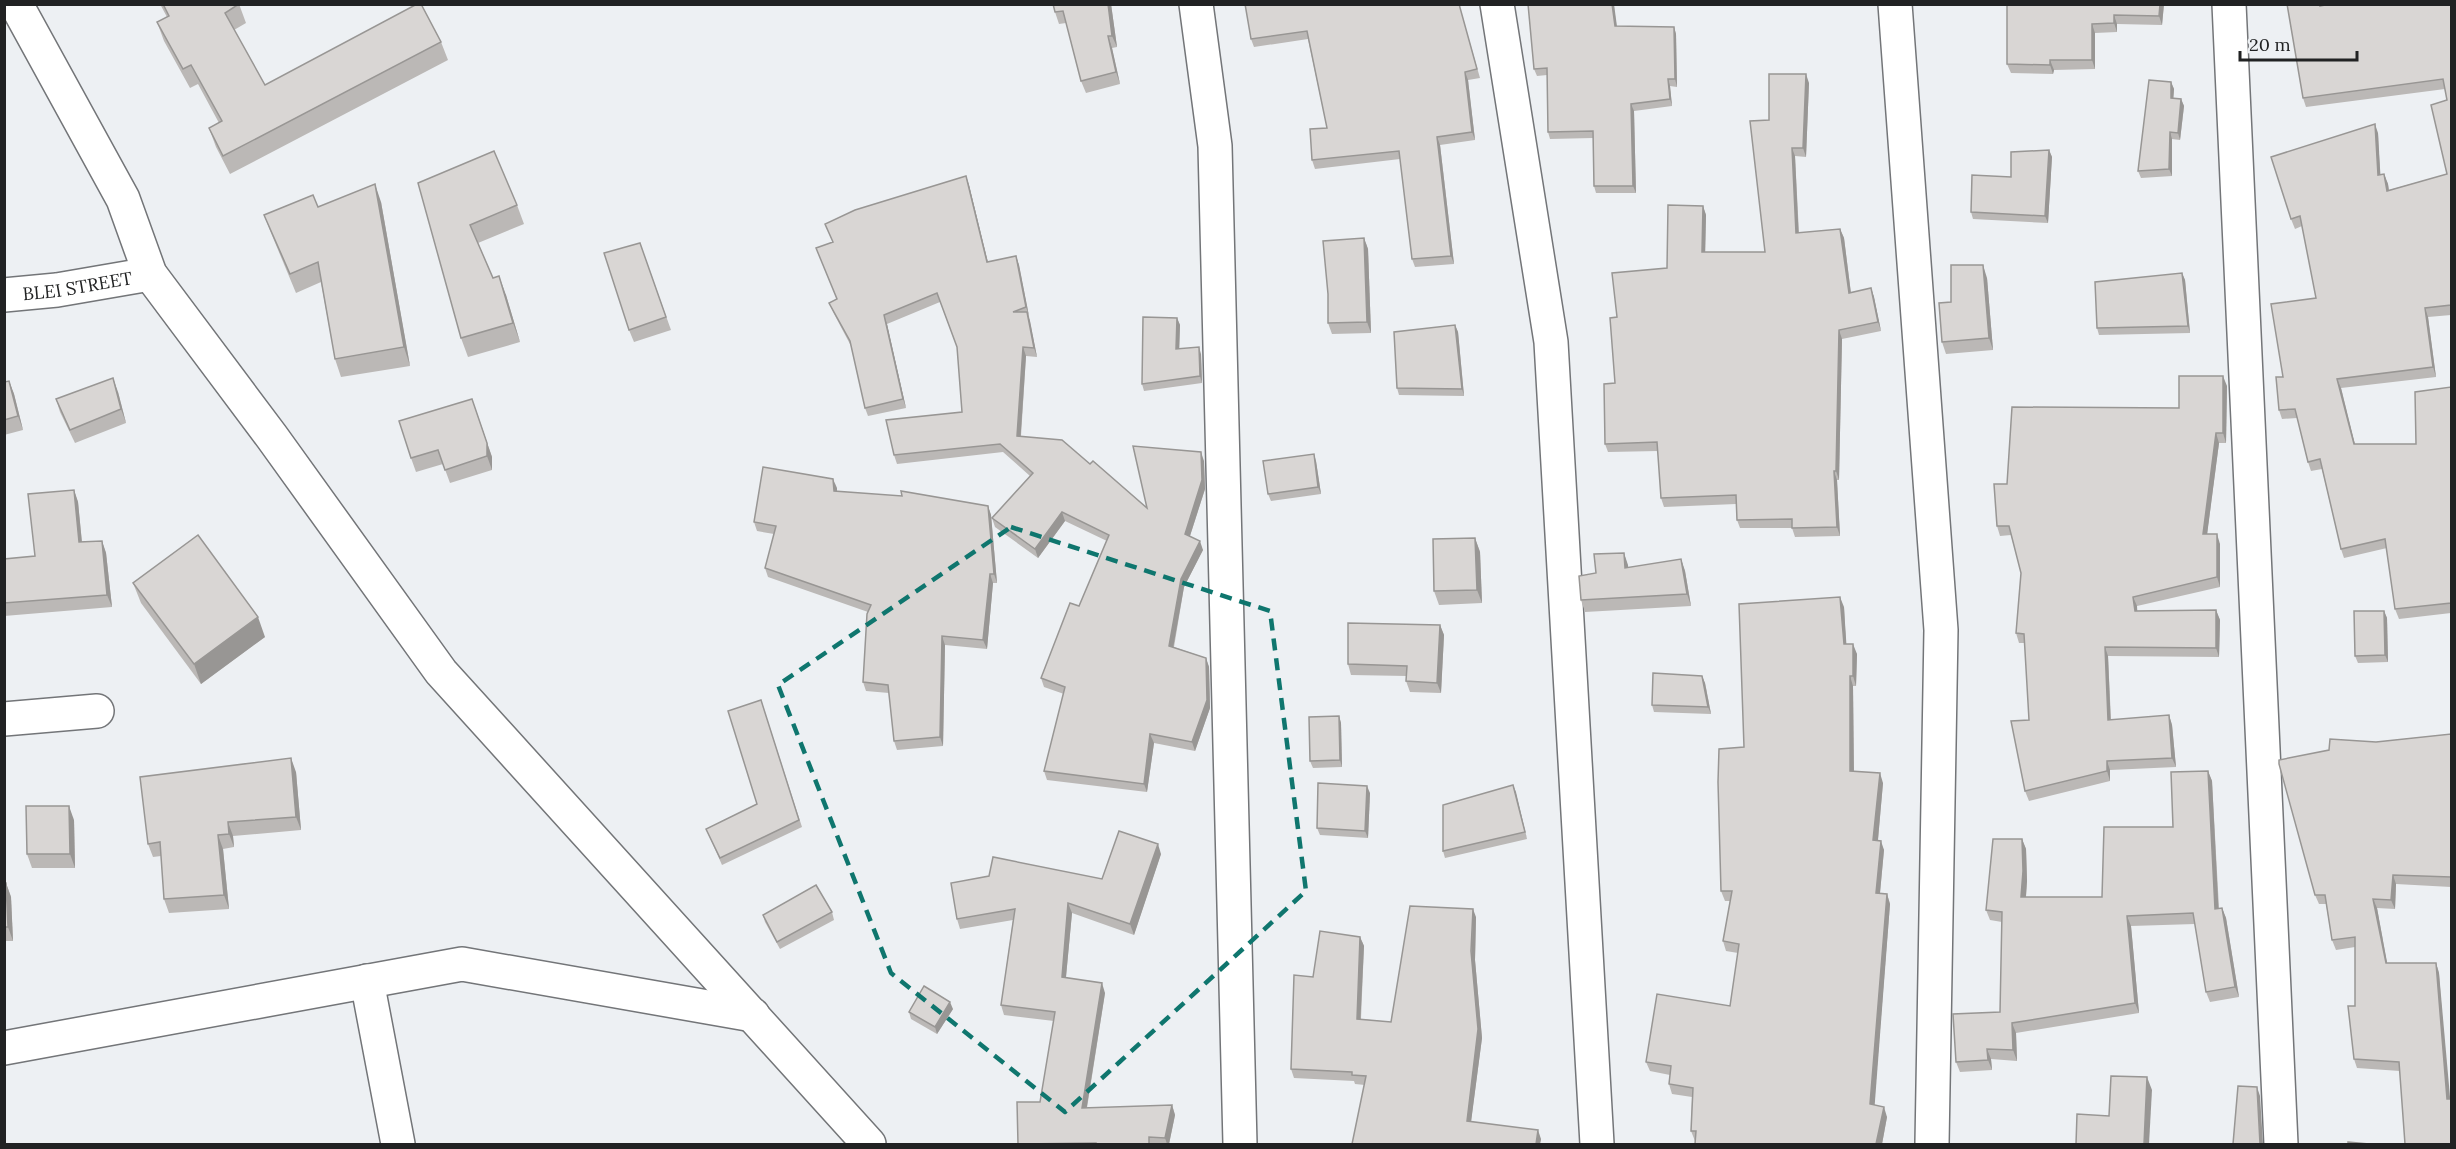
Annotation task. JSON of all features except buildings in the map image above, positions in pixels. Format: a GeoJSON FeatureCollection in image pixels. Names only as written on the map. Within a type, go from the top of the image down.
{"type":"FeatureCollection","features":[{"type":"Feature","properties":{"kind":"street"},"geometry":{"type":"LineString","coordinates":[[16,4],[123,199],[150,274],[272,437],[441,672],[869,1144]]}},
{"type":"Feature","properties":{"kind":"street"},"geometry":{"type":"LineString","coordinates":[[1196,4],[1215,146],[1240,1144]]}},
{"type":"Feature","properties":{"kind":"street"},"geometry":{"type":"LineString","coordinates":[[1497,4],[1551,342],[1597,1144]]}},
{"type":"Feature","properties":{"kind":"street"},"geometry":{"type":"LineString","coordinates":[[1895,4],[1941,630],[1932,1144]]}},
{"type":"Feature","properties":{"kind":"street"},"geometry":{"type":"LineString","coordinates":[[2229,4],[2281,1144]]}},
{"type":"Feature","properties":{"kind":"street","name":"BLEI STREET"},"geometry":{"type":"LineString","coordinates":[[4,295],[57,290],[150,274]]}},
{"type":"Feature","properties":{"kind":"street"},"geometry":{"type":"LineString","coordinates":[[4,719],[97,711]]}},
{"type":"Feature","properties":{"kind":"street"},"geometry":{"type":"LineString","coordinates":[[4,1048],[462,964],[753,1015]]}},
{"type":"Feature","properties":{"kind":"street"},"geometry":{"type":"LineString","coordinates":[[367,981],[398,1144]]}},
{"type":"Feature","properties":{"kind":"highlighted area"},"geometry":{"type":"Polygon","coordinates":[[[1011,527],[1270,611],[1306,891],[1065,1112],[891,973],[778,685],[1011,527]]]}}]}
